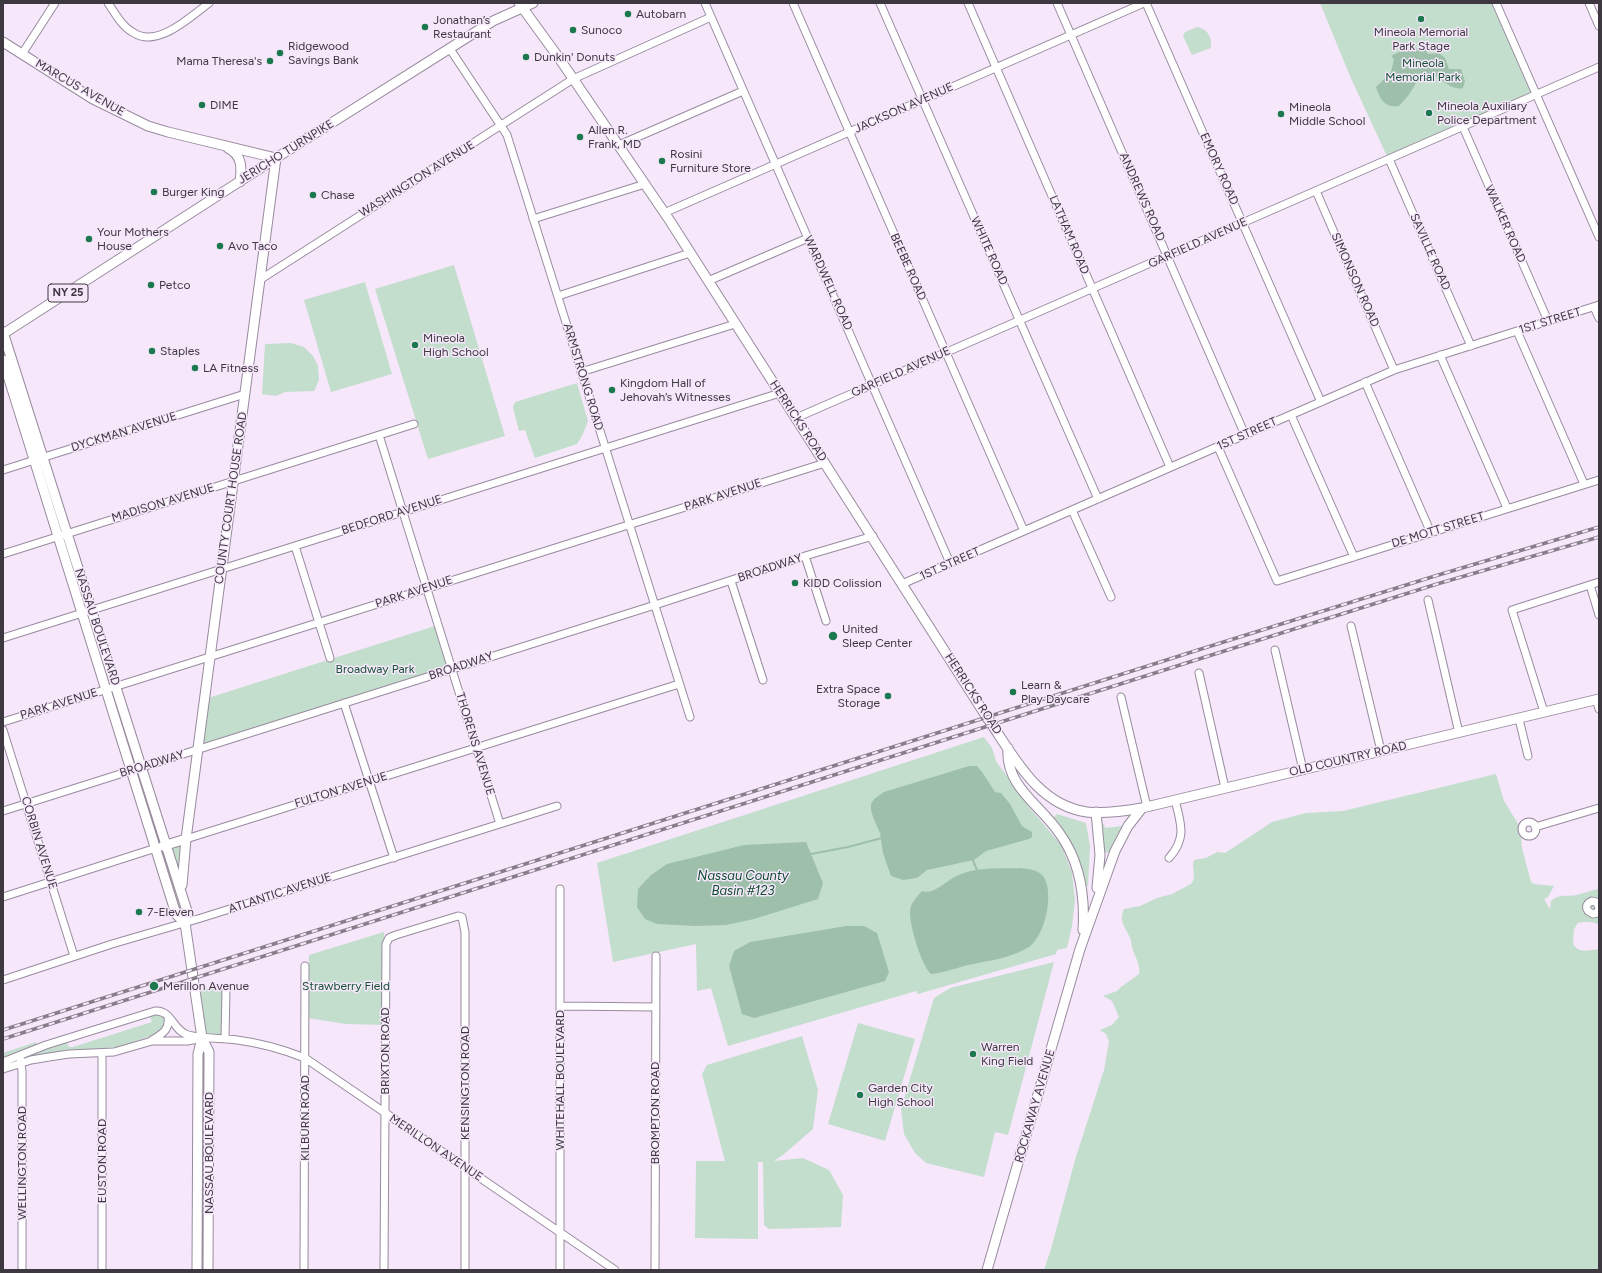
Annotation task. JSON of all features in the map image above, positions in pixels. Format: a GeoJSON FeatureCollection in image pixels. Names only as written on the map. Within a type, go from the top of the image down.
{"type":"FeatureCollection","features":[{"type":"Feature","properties":{"kind":"main road","name":"JERICHO TURNPIKE"},"geometry":{"type":"LineString","coordinates":[[3,334],[276,158],[493,21],[520,5],[533,3]]}},
{"type":"Feature","properties":{"kind":"main road","name":"HERRICKS ROAD"},"geometry":{"type":"LineString","coordinates":[[520,5],[645,184],[1030,780],[1052,799],[1078,810],[1096,812]]}},
{"type":"Feature","properties":{"kind":"main road","name":"MARCUS AVENUE"},"geometry":{"type":"LineString","coordinates":[[3,42],[93,99],[136,120],[168,132],[276,158]]}},
{"type":"Feature","properties":{"kind":"main road"},"geometry":{"type":"LineString","coordinates":[[212,142],[228,148],[237,154],[241,163],[240,182]]}},
{"type":"Feature","properties":{"kind":"main road","name":"COUNTY COURT HOUSE ROAD"},"geometry":{"type":"LineString","coordinates":[[182,891],[186,839],[276,158]]}},
{"type":"Feature","properties":{"kind":"main road","name":"NASSAU BOULEVARD"},"geometry":{"type":"LineString","coordinates":[[3,334],[39,459],[58,536],[176,914],[185,923]]}},
{"type":"Feature","properties":{"kind":"main road","name":"NASSAU BOULEVARD"},"geometry":{"type":"LineString","coordinates":[[3,360],[68,533],[182,891],[187,911],[185,923],[202,1038],[209,1052],[208,1270]]}},
{"type":"Feature","properties":{"kind":"main road","name":"OLD COUNTRY ROAD"},"geometry":{"type":"LineString","coordinates":[[1096,812],[1145,807],[1597,699]]}},
{"type":"Feature","properties":{"kind":"main road","name":"ROCKAWAY AVENUE"},"geometry":{"type":"LineString","coordinates":[[1008,748],[1012,776],[1020,788],[1047,816],[1061,835],[1076,865],[1081,887],[1084,913],[1083,941]]}},
{"type":"Feature","properties":{"kind":"main road","name":"ROCKAWAY AVENUE"},"geometry":{"type":"LineString","coordinates":[[987,1270],[1094,907],[1115,851],[1128,826],[1145,807]]}},
{"type":"Feature","properties":{"kind":"main road","name":"ROCKAWAY AVENUE"},"geometry":{"type":"LineString","coordinates":[[1094,907],[1100,871],[1096,812]]}},
{"type":"Feature","properties":{"kind":"main road","name":"FULTON AVENUE"},"geometry":{"type":"LineString","coordinates":[[156,848],[186,839]]}},
{"type":"Feature","properties":{"kind":"main road","name":"NASSAU BOULEVARD"},"geometry":{"type":"LineString","coordinates":[[197,1270],[198,1054],[202,1038]]}},
{"type":"Feature","properties":{"kind":"street"},"geometry":{"type":"LineString","coordinates":[[22,54],[55,3]]}},
{"type":"Feature","properties":{"kind":"street"},"geometry":{"type":"LineString","coordinates":[[108,3],[133,33],[145,37],[158,36],[170,31],[209,3]]}},
{"type":"Feature","properties":{"kind":"street","name":"WARDWELL ROAD"},"geometry":{"type":"LineString","coordinates":[[705,3],[950,564]]}},
{"type":"Feature","properties":{"kind":"street","name":"BEEBE ROAD"},"geometry":{"type":"LineString","coordinates":[[793,3],[1024,531]]}},
{"type":"Feature","properties":{"kind":"street","name":"WHITE ROAD"},"geometry":{"type":"LineString","coordinates":[[880,3],[1098,499]]}},
{"type":"Feature","properties":{"kind":"street","name":"LATHAM ROAD"},"geometry":{"type":"LineString","coordinates":[[968,3],[1170,468]]}},
{"type":"Feature","properties":{"kind":"street","name":"ANDREWS ROAD"},"geometry":{"type":"LineString","coordinates":[[1057,3],[1245,435]]}},
{"type":"Feature","properties":{"kind":"street","name":"JACKSON AVENUE"},"geometry":{"type":"LineString","coordinates":[[664,213],[1145,3]]}},
{"type":"Feature","properties":{"kind":"street","name":"EMORY ROAD"},"geometry":{"type":"LineString","coordinates":[[1145,3],[1321,402]]}},
{"type":"Feature","properties":{"kind":"street"},"geometry":{"type":"LineString","coordinates":[[1496,3],[1599,237]]}},
{"type":"Feature","properties":{"kind":"street"},"geometry":{"type":"LineString","coordinates":[[1589,3],[1599,26]]}},
{"type":"Feature","properties":{"kind":"street","name":"WASHINGTON AVENUE"},"geometry":{"type":"LineString","coordinates":[[261,279],[573,79],[712,18]]}},
{"type":"Feature","properties":{"kind":"street","name":"ARMSTRONG ROAD"},"geometry":{"type":"LineString","coordinates":[[450,48],[507,135],[690,717]]}},
{"type":"Feature","properties":{"kind":"street","name":"GARFIELD AVENUE"},"geometry":{"type":"LineString","coordinates":[[796,418],[1599,67]]}},
{"type":"Feature","properties":{"kind":"street"},"geometry":{"type":"LineString","coordinates":[[619,145],[743,91]]}},
{"type":"Feature","properties":{"kind":"street","name":"WALKER ROAD"},"geometry":{"type":"LineString","coordinates":[[1463,127],[1548,321]]}},
{"type":"Feature","properties":{"kind":"street","name":"SAVILLE ROAD"},"geometry":{"type":"LineString","coordinates":[[1390,159],[1471,346]]}},
{"type":"Feature","properties":{"kind":"street"},"geometry":{"type":"LineString","coordinates":[[533,219],[645,184]]}},
{"type":"Feature","properties":{"kind":"street","name":"SIMONSON ROAD"},"geometry":{"type":"LineString","coordinates":[[1316,191],[1394,370]]}},
{"type":"Feature","properties":{"kind":"street"},"geometry":{"type":"LineString","coordinates":[[708,281],[808,238]]}},
{"type":"Feature","properties":{"kind":"street"},"geometry":{"type":"LineString","coordinates":[[558,296],[690,254]]}},
{"type":"Feature","properties":{"kind":"street"},"geometry":{"type":"LineString","coordinates":[[1597,306],[1599,318]]}},
{"type":"Feature","properties":{"kind":"street","name":"1ST STREET"},"geometry":{"type":"LineString","coordinates":[[902,584],[1394,370],[1597,306]]}},
{"type":"Feature","properties":{"kind":"street"},"geometry":{"type":"LineString","coordinates":[[581,372],[735,324]]}},
{"type":"Feature","properties":{"kind":"street"},"geometry":{"type":"LineString","coordinates":[[1517,331],[1584,484]]}},
{"type":"Feature","properties":{"kind":"street"},"geometry":{"type":"LineString","coordinates":[[1440,355],[1507,508]]}},
{"type":"Feature","properties":{"kind":"street"},"geometry":{"type":"LineString","coordinates":[[1365,382],[1431,532]]}},
{"type":"Feature","properties":{"kind":"street","name":"BEDFORD AVENUE"},"geometry":{"type":"LineString","coordinates":[[3,638],[780,393]]}},
{"type":"Feature","properties":{"kind":"street","name":"DYCKMAN AVENUE"},"geometry":{"type":"LineString","coordinates":[[3,470],[245,394]]}},
{"type":"Feature","properties":{"kind":"street"},"geometry":{"type":"LineString","coordinates":[[1291,415],[1354,557]]}},
{"type":"Feature","properties":{"kind":"street","name":"MADISON AVENUE"},"geometry":{"type":"LineString","coordinates":[[3,554],[414,424]]}},
{"type":"Feature","properties":{"kind":"street","name":"THORENS AVENUE"},"geometry":{"type":"LineString","coordinates":[[378,435],[500,824]]}},
{"type":"Feature","properties":{"kind":"street","name":"DE MOTT STREET"},"geometry":{"type":"LineString","coordinates":[[1218,447],[1277,581],[1599,480]]}},
{"type":"Feature","properties":{"kind":"street","name":"PARK AVENUE"},"geometry":{"type":"LineString","coordinates":[[3,722],[825,463]]}},
{"type":"Feature","properties":{"kind":"street"},"geometry":{"type":"LineString","coordinates":[[1072,510],[1111,597]]}},
{"type":"Feature","properties":{"kind":"street","name":"BROADWAY"},"geometry":{"type":"LineString","coordinates":[[3,811],[731,581],[805,556],[873,536]]}},
{"type":"Feature","properties":{"kind":"street"},"geometry":{"type":"LineString","coordinates":[[295,546],[330,658]]}},
{"type":"Feature","properties":{"kind":"street"},"geometry":{"type":"LineString","coordinates":[[805,556],[826,621]]}},
{"type":"Feature","properties":{"kind":"street"},"geometry":{"type":"LineString","coordinates":[[731,581],[763,680]]}},
{"type":"Feature","properties":{"kind":"street"},"geometry":{"type":"LineString","coordinates":[[1544,712],[1512,610],[1599,582]]}},
{"type":"Feature","properties":{"kind":"street"},"geometry":{"type":"LineString","coordinates":[[1590,585],[1599,615]]}},
{"type":"Feature","properties":{"kind":"street"},"geometry":{"type":"LineString","coordinates":[[1428,600],[1459,733]]}},
{"type":"Feature","properties":{"kind":"street"},"geometry":{"type":"LineString","coordinates":[[1351,626],[1381,751]]}},
{"type":"Feature","properties":{"kind":"street"},"geometry":{"type":"LineString","coordinates":[[1275,650],[1303,770]]}},
{"type":"Feature","properties":{"kind":"street"},"geometry":{"type":"LineString","coordinates":[[1199,672],[1225,788]]}},
{"type":"Feature","properties":{"kind":"street","name":"FULTON AVENUE"},"geometry":{"type":"LineString","coordinates":[[186,839],[679,684]]}},
{"type":"Feature","properties":{"kind":"street"},"geometry":{"type":"LineString","coordinates":[[1121,697],[1145,807]]}},
{"type":"Feature","properties":{"kind":"street"},"geometry":{"type":"LineString","coordinates":[[1597,699],[1599,709]]}},
{"type":"Feature","properties":{"kind":"street"},"geometry":{"type":"LineString","coordinates":[[344,703],[394,858]]}},
{"type":"Feature","properties":{"kind":"street"},"geometry":{"type":"LineString","coordinates":[[1518,719],[1528,756]]}},
{"type":"Feature","properties":{"kind":"street","name":"CORBIN AVENUE"},"geometry":{"type":"LineString","coordinates":[[3,730],[74,956]]}},
{"type":"Feature","properties":{"kind":"street"},"geometry":{"type":"LineString","coordinates":[[1169,858],[1179,845],[1180,838],[1180,821],[1175,800]]}},
{"type":"Feature","properties":{"kind":"street","name":"ATLANTIC AVENUE"},"geometry":{"type":"LineString","coordinates":[[3,980],[74,956],[185,923],[557,806]]}},
{"type":"Feature","properties":{"kind":"street"},"geometry":{"type":"LineString","coordinates":[[1535,827],[1599,808]]}},
{"type":"Feature","properties":{"kind":"street","name":"FULTON AVENUE"},"geometry":{"type":"LineString","coordinates":[[3,896],[156,848]]}},
{"type":"Feature","properties":{"kind":"street","name":"WHITEHALL BOULEVARD"},"geometry":{"type":"LineString","coordinates":[[560,889],[560,1270]]}},
{"type":"Feature","properties":{"kind":"street","name":"BRIXTON ROAD"},"geometry":{"type":"LineString","coordinates":[[384,1270],[386,944],[389,938],[458,916],[462,918],[464,923],[465,944]]}},
{"type":"Feature","properties":{"kind":"street","name":"KENSINGTON ROAD"},"geometry":{"type":"LineString","coordinates":[[464,1270],[465,944]]}},
{"type":"Feature","properties":{"kind":"street","name":"BROMPTON ROAD"},"geometry":{"type":"LineString","coordinates":[[655,1270],[656,956]]}},
{"type":"Feature","properties":{"kind":"street","name":"KILBURN ROAD"},"geometry":{"type":"LineString","coordinates":[[304,1270],[305,966]]}},
{"type":"Feature","properties":{"kind":"street"},"geometry":{"type":"LineString","coordinates":[[225,1039],[226,988]]}},
{"type":"Feature","properties":{"kind":"street"},"geometry":{"type":"LineString","coordinates":[[560,1006],[656,1007]]}},
{"type":"Feature","properties":{"kind":"street"},"geometry":{"type":"LineString","coordinates":[[3,1069],[46,1045],[102,1027],[154,1011],[160,1011],[168,1016]]}},
{"type":"Feature","properties":{"kind":"street","name":"MERILLON AVENUE"},"geometry":{"type":"LineString","coordinates":[[168,1016],[183,1033],[202,1038],[225,1039],[264,1044],[305,1058],[615,1270]]}},
{"type":"Feature","properties":{"kind":"street","name":"MERILLON AVENUE"},"geometry":{"type":"LineString","coordinates":[[21,1059],[36,1059],[59,1055],[119,1051],[147,1042],[162,1035],[166,1031],[168,1016]]}},
{"type":"Feature","properties":{"kind":"street","name":"MERILLON AVENUE"},"geometry":{"type":"LineString","coordinates":[[147,1042],[165,1040],[188,1041],[202,1038]]}},
{"type":"Feature","properties":{"kind":"street","name":"EUSTON ROAD"},"geometry":{"type":"LineString","coordinates":[[102,1053],[102,1270]]}},
{"type":"Feature","properties":{"kind":"street"},"geometry":{"type":"LineString","coordinates":[[3,1062],[21,1059]]}},
{"type":"Feature","properties":{"kind":"street","name":"WELLINGTON ROAD"},"geometry":{"type":"LineString","coordinates":[[21,1059],[22,1270]]}},
{"type":"Feature","properties":{"kind":"green space","name":"Mineola Memorial Park"},"geometry":{"type":"Polygon","coordinates":[[[1320,3],[1496,3],[1536,95],[1389,159],[1350,76],[1320,3]]]}},
{"type":"Feature","properties":{"kind":"green space"},"geometry":{"type":"Polygon","coordinates":[[[1197,27],[1207,32],[1211,40],[1211,48],[1192,55],[1183,36],[1185,32],[1197,27]]]}},
{"type":"Feature","properties":{"kind":"green space"},"geometry":{"type":"Polygon","coordinates":[[[454,265],[505,436],[428,459],[375,289],[454,265]]]}},
{"type":"Feature","properties":{"kind":"green space"},"geometry":{"type":"Polygon","coordinates":[[[365,282],[392,374],[331,392],[304,300],[365,282]]]}},
{"type":"Feature","properties":{"kind":"green space"},"geometry":{"type":"Polygon","coordinates":[[[291,343],[304,347],[313,356],[318,366],[319,380],[314,391],[285,392],[276,396],[262,394],[265,344],[291,343]]]}},
{"type":"Feature","properties":{"kind":"green space"},"geometry":{"type":"Polygon","coordinates":[[[577,383],[588,421],[583,434],[577,444],[535,458],[525,430],[519,431],[513,407],[515,402],[577,383]]]}},
{"type":"Feature","properties":{"kind":"green space","name":"Broadway Park"},"geometry":{"type":"Polygon","coordinates":[[[438,625],[452,669],[199,749],[205,699],[438,625]]]}},
{"type":"Feature","properties":{"kind":"green space","name":"Nassau County Basin #123"},"geometry":{"type":"Polygon","coordinates":[[[984,737],[992,748],[996,761],[1029,807],[1062,846],[1072,873],[1075,900],[1072,926],[1067,948],[1057,950],[1056,954],[918,994],[916,991],[728,1046],[711,988],[697,991],[696,944],[613,962],[597,863],[984,737]]]}},
{"type":"Feature","properties":{"kind":"green space"},"geometry":{"type":"Polygon","coordinates":[[[1496,774],[1504,801],[1520,827],[1522,848],[1531,882],[1534,884],[1554,886],[1548,897],[1544,899],[1550,909],[1551,901],[1557,897],[1573,896],[1599,889],[1599,925],[1589,922],[1578,923],[1574,929],[1573,944],[1581,950],[1599,949],[1599,1270],[1044,1270],[1075,1160],[1104,1070],[1109,1042],[1106,1034],[1100,1030],[1112,1025],[1119,1017],[1112,1001],[1103,996],[1117,991],[1139,974],[1139,967],[1131,940],[1122,921],[1124,909],[1140,906],[1157,898],[1172,894],[1191,884],[1194,879],[1194,860],[1206,858],[1217,852],[1225,853],[1272,822],[1306,813],[1343,811],[1496,774]]]}},
{"type":"Feature","properties":{"kind":"green space"},"geometry":{"type":"Polygon","coordinates":[[[141,777],[160,837],[157,837],[139,784],[141,777]]]}},
{"type":"Feature","properties":{"kind":"green space"},"geometry":{"type":"Polygon","coordinates":[[[1057,814],[1086,823],[1090,846],[1088,886],[1084,886],[1074,849],[1054,817],[1057,814]]]}},
{"type":"Feature","properties":{"kind":"green space"},"geometry":{"type":"Polygon","coordinates":[[[1104,824],[1105,828],[1123,826],[1118,833],[1109,853],[1104,852],[1102,825],[1104,824]]]}},
{"type":"Feature","properties":{"kind":"green space"},"geometry":{"type":"Polygon","coordinates":[[[185,841],[181,884],[169,846],[185,841]]]}},
{"type":"Feature","properties":{"kind":"green space"},"geometry":{"type":"Polygon","coordinates":[[[166,855],[185,913],[180,914],[164,862],[166,855]]]}},
{"type":"Feature","properties":{"kind":"green space","name":"Strawberry Field"},"geometry":{"type":"Polygon","coordinates":[[[384,932],[384,1025],[346,1024],[308,1018],[309,955],[384,932]]]}},
{"type":"Feature","properties":{"kind":"green space","name":"Warren King Field"},"geometry":{"type":"Polygon","coordinates":[[[1054,962],[1008,1135],[995,1132],[984,1177],[926,1163],[915,1153],[904,1134],[901,1109],[934,998],[950,988],[1054,962]]]}},
{"type":"Feature","properties":{"kind":"green space"},"geometry":{"type":"Polygon","coordinates":[[[194,988],[226,988],[225,1039],[202,1038],[194,988]]]}},
{"type":"Feature","properties":{"kind":"green space"},"geometry":{"type":"Polygon","coordinates":[[[160,1015],[164,1018],[166,1023],[160,1033],[118,1047],[65,1051],[34,1056],[33,1052],[66,1041],[69,1047],[73,1047],[152,1022],[150,1016],[160,1015]]]}},
{"type":"Feature","properties":{"kind":"green space"},"geometry":{"type":"Polygon","coordinates":[[[858,1023],[915,1039],[885,1141],[828,1124],[858,1023]]]}},
{"type":"Feature","properties":{"kind":"green space"},"geometry":{"type":"Polygon","coordinates":[[[802,1036],[818,1090],[813,1129],[774,1161],[803,1158],[829,1170],[843,1195],[841,1227],[769,1229],[764,1225],[763,1162],[758,1162],[758,1239],[695,1238],[696,1161],[725,1161],[702,1074],[707,1065],[802,1036]]]}},
{"type":"Feature","properties":{"kind":"green space"},"geometry":{"type":"Polygon","coordinates":[[[36,1042],[37,1046],[3,1059],[3,1053],[36,1042]]]}},
{"type":"Feature","properties":{"kind":"green space"},"geometry":{"type":"Polygon","coordinates":[[[203,1043],[209,1052],[208,1270],[198,1270],[198,1066],[203,1043]]]}},
{"type":"Feature","properties":{"kind":"water"},"geometry":{"type":"Polygon","coordinates":[[[1409,47],[1415,47],[1418,50],[1425,49],[1428,54],[1439,53],[1445,58],[1449,69],[1461,69],[1465,81],[1463,88],[1451,86],[1429,74],[1424,75],[1417,81],[1399,106],[1390,106],[1383,102],[1376,87],[1391,72],[1394,59],[1391,56],[1409,47]]]}},
{"type":"Feature","properties":{"kind":"water"},"geometry":{"type":"Polygon","coordinates":[[[969,766],[977,766],[995,792],[1001,793],[1010,804],[1022,826],[1032,832],[1032,837],[986,851],[974,860],[927,870],[917,878],[903,880],[891,876],[883,853],[880,833],[871,810],[871,804],[874,799],[884,792],[969,766]]]}},
{"type":"Feature","properties":{"kind":"water","name":"Nassau County Basin #123"},"geometry":{"type":"Polygon","coordinates":[[[806,842],[823,883],[818,899],[754,919],[726,925],[695,926],[657,924],[645,919],[637,907],[638,889],[651,875],[667,864],[744,845],[806,842]]]}},
{"type":"Feature","properties":{"kind":"water"},"geometry":{"type":"Polygon","coordinates":[[[1021,868],[1039,872],[1043,876],[1048,892],[1048,903],[1044,924],[1035,941],[1022,951],[1006,957],[931,974],[927,970],[920,954],[910,918],[910,909],[916,898],[922,891],[926,892],[934,890],[961,874],[986,869],[1021,868]]]}},
{"type":"Feature","properties":{"kind":"water"},"geometry":{"type":"Polygon","coordinates":[[[846,926],[864,926],[877,933],[889,972],[885,981],[754,1018],[742,1014],[729,966],[734,951],[750,942],[846,926]]]}},
{"type":"Feature","properties":{"kind":"waterway"},"geometry":{"type":"LineString","coordinates":[[811,854],[848,847],[882,838]]}},
{"type":"Feature","properties":{"kind":"waterway"},"geometry":{"type":"LineString","coordinates":[[972,858],[977,870]]}},
{"type":"Feature","properties":{"kind":"railway"},"geometry":{"type":"LineString","coordinates":[[3,1030],[1198,650],[1435,576],[1599,527]]}},
{"type":"Feature","properties":{"kind":"railway"},"geometry":{"type":"LineString","coordinates":[[3,1039],[1437,584],[1599,537]]}},
{"type":"Feature","properties":{"kind":"place","name":"Autobarn"},"geometry":{"type":"Point","coordinates":[628,14]}},
{"type":"Feature","properties":{"kind":"place","name":"Mineola Memorial Park Stage"},"geometry":{"type":"Point","coordinates":[1421,19]}},
{"type":"Feature","properties":{"kind":"place","name":"Jonathan’s Restaurant"},"geometry":{"type":"Point","coordinates":[425,27]}},
{"type":"Feature","properties":{"kind":"place","name":"Sunoco"},"geometry":{"type":"Point","coordinates":[573,30]}},
{"type":"Feature","properties":{"kind":"place","name":"Ridgewood Savings Bank"},"geometry":{"type":"Point","coordinates":[280,53]}},
{"type":"Feature","properties":{"kind":"place","name":"Dunkin' Donuts"},"geometry":{"type":"Point","coordinates":[526,57]}},
{"type":"Feature","properties":{"kind":"place","name":"Mama Theresa's"},"geometry":{"type":"Point","coordinates":[270,61]}},
{"type":"Feature","properties":{"kind":"place","name":"DIME"},"geometry":{"type":"Point","coordinates":[202,105]}},
{"type":"Feature","properties":{"kind":"place","name":"Mineola Auxiliary Police Department"},"geometry":{"type":"Point","coordinates":[1429,113]}},
{"type":"Feature","properties":{"kind":"place","name":"Mineola Middle School"},"geometry":{"type":"Point","coordinates":[1281,114]}},
{"type":"Feature","properties":{"kind":"place","name":"Allen R. Frank, MD"},"geometry":{"type":"Point","coordinates":[580,137]}},
{"type":"Feature","properties":{"kind":"place","name":"Rosini Furniture Store"},"geometry":{"type":"Point","coordinates":[662,161]}},
{"type":"Feature","properties":{"kind":"place","name":"Burger King"},"geometry":{"type":"Point","coordinates":[154,192]}},
{"type":"Feature","properties":{"kind":"place","name":"Chase"},"geometry":{"type":"Point","coordinates":[313,195]}},
{"type":"Feature","properties":{"kind":"place","name":"Your Mothers House"},"geometry":{"type":"Point","coordinates":[89,239]}},
{"type":"Feature","properties":{"kind":"place","name":"Avo Taco"},"geometry":{"type":"Point","coordinates":[220,246]}},
{"type":"Feature","properties":{"kind":"place","name":"Petco"},"geometry":{"type":"Point","coordinates":[151,285]}},
{"type":"Feature","properties":{"kind":"place","name":"Mineola High School"},"geometry":{"type":"Point","coordinates":[415,345]}},
{"type":"Feature","properties":{"kind":"place","name":"Staples"},"geometry":{"type":"Point","coordinates":[152,351]}},
{"type":"Feature","properties":{"kind":"place","name":"LA Fitness"},"geometry":{"type":"Point","coordinates":[195,368]}},
{"type":"Feature","properties":{"kind":"place","name":"Kingdom Hall of Jehovah’s Witnesses"},"geometry":{"type":"Point","coordinates":[612,390]}},
{"type":"Feature","properties":{"kind":"place","name":"KIDD Colission"},"geometry":{"type":"Point","coordinates":[795,583]}},
{"type":"Feature","properties":{"kind":"place","name":"United Sleep Center"},"geometry":{"type":"Point","coordinates":[833,636]}},
{"type":"Feature","properties":{"kind":"place","name":"Learn & Play Daycare"},"geometry":{"type":"Point","coordinates":[1013,692]}},
{"type":"Feature","properties":{"kind":"place","name":"Extra Space Storage"},"geometry":{"type":"Point","coordinates":[888,696]}},
{"type":"Feature","properties":{"kind":"place","name":"7-Eleven"},"geometry":{"type":"Point","coordinates":[139,912]}},
{"type":"Feature","properties":{"kind":"place","name":"Merillon Avenue"},"geometry":{"type":"Point","coordinates":[154,986]}},
{"type":"Feature","properties":{"kind":"place","name":"Warren King Field"},"geometry":{"type":"Point","coordinates":[973,1054]}},
{"type":"Feature","properties":{"kind":"place","name":"Garden City High School"},"geometry":{"type":"Point","coordinates":[860,1095]}}]}
